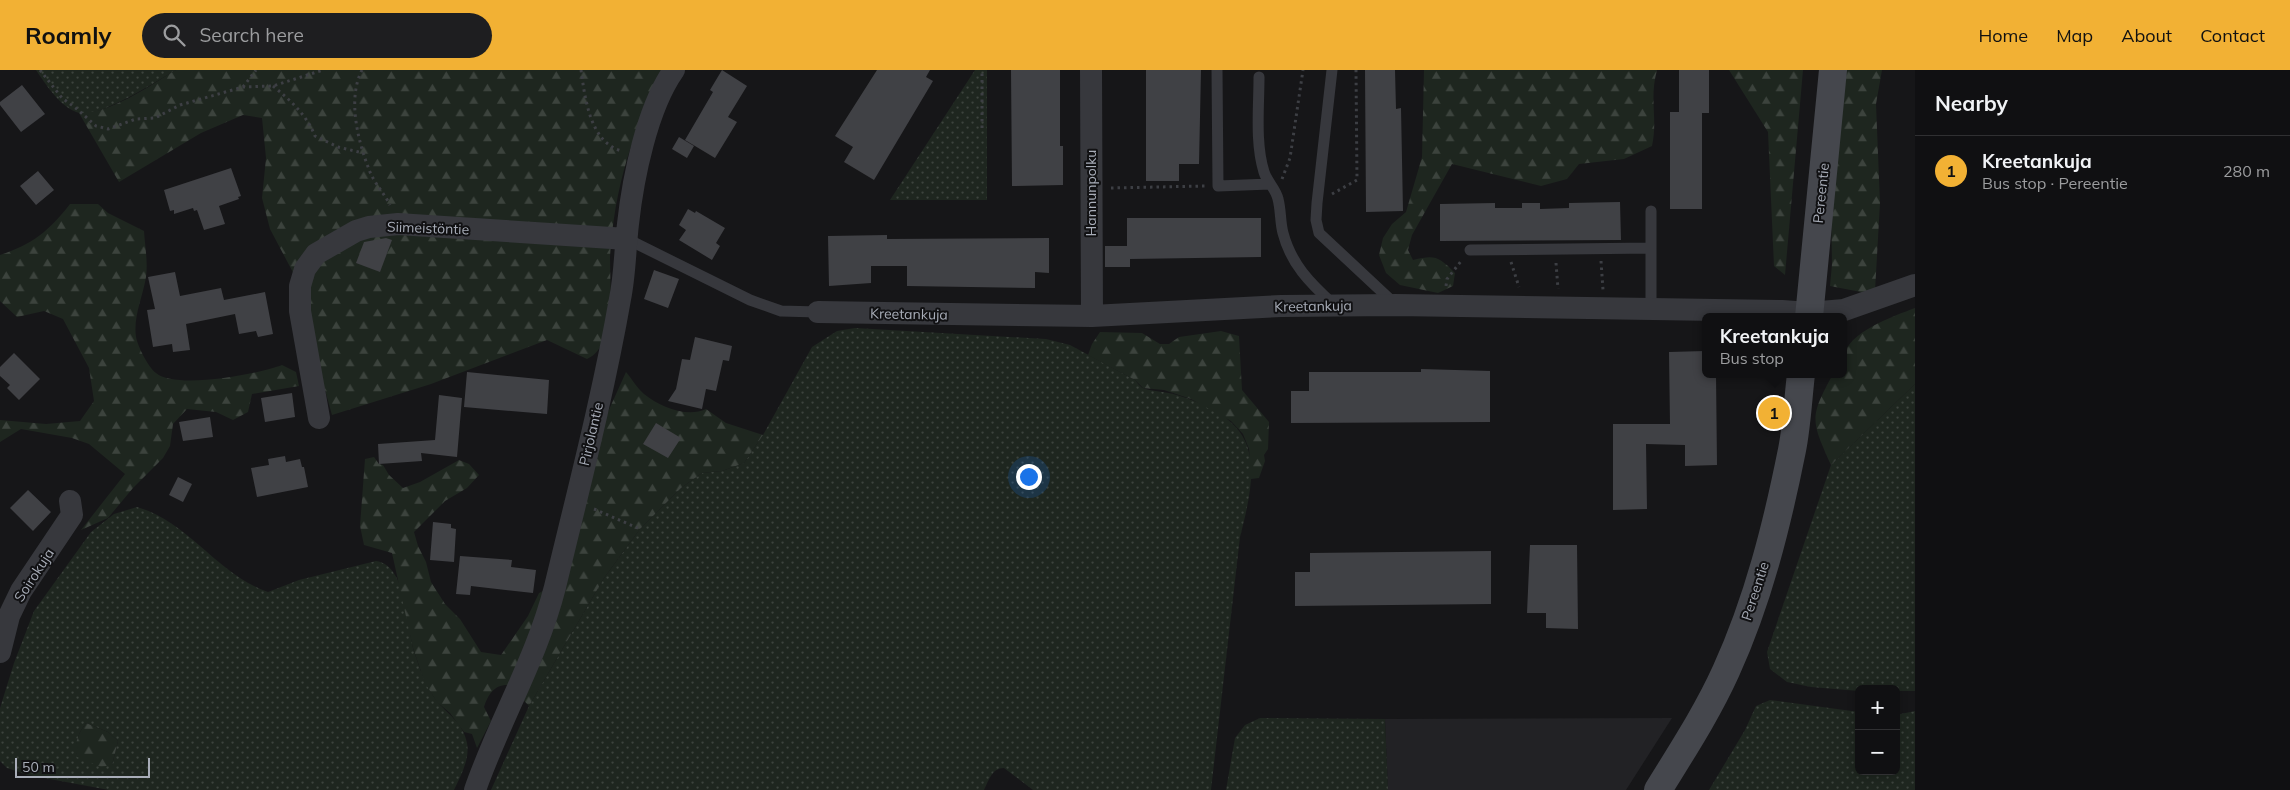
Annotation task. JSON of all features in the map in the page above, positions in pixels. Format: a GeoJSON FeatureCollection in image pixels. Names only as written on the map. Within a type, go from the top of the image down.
{"type":"FeatureCollection","features":[{"type":"Feature","properties":{"kind":"street","name":"Pirjolantie"},"geometry":{"type":"LineString","coordinates":[[475,790],[502,719],[542,629],[550,603],[576,501],[620,298],[631,204],[641,156],[657,101],[674,70]]}},
{"type":"Feature","properties":{"kind":"street","name":"Hannunpolku"},"geometry":{"type":"LineString","coordinates":[[1091,70],[1092,316]]}},
{"type":"Feature","properties":{"kind":"street","name":"Pereentie"},"geometry":{"type":"LineString","coordinates":[[1809,313],[1833,70]]}},
{"type":"Feature","properties":{"kind":"street","name":"Siimeistöntie"},"geometry":{"type":"LineString","coordinates":[[319,418],[300,311],[300,286],[305,269],[316,254],[356,231],[369,227],[398,224],[627,239]]}},
{"type":"Feature","properties":{"kind":"street","name":"Kreetankuja"},"geometry":{"type":"LineString","coordinates":[[1823,313],[1844,310],[1915,285]]}},
{"type":"Feature","properties":{"kind":"street","name":"Kreetankuja"},"geometry":{"type":"LineString","coordinates":[[818,312],[1092,316],[1334,305],[1396,305],[1651,309],[1756,313]]}},
{"type":"Feature","properties":{"kind":"street","name":"Pereentie"},"geometry":{"type":"LineString","coordinates":[[1658,790],[1713,697],[1726,671],[1754,601],[1773,532],[1792,449],[1801,378]]}},
{"type":"Feature","properties":{"kind":"street","name":"Soirokuja"},"geometry":{"type":"LineString","coordinates":[[0,652],[9,616],[21,591],[72,515],[70,502]]}},
{"type":"Feature","properties":{"kind":"lane"},"geometry":{"type":"LineString","coordinates":[[1217,70],[1218,186],[1274,189]]}},
{"type":"Feature","properties":{"kind":"lane"},"geometry":{"type":"LineString","coordinates":[[1332,70],[1316,203],[1316,220],[1319,233],[1396,305]]}},
{"type":"Feature","properties":{"kind":"lane"},"geometry":{"type":"LineString","coordinates":[[1258,77],[1259,156],[1264,175],[1274,189],[1281,208],[1282,231],[1296,264],[1307,280],[1334,305]]}},
{"type":"Feature","properties":{"kind":"lane"},"geometry":{"type":"LineString","coordinates":[[1651,211],[1651,309]]}},
{"type":"Feature","properties":{"kind":"lane"},"geometry":{"type":"LineString","coordinates":[[627,239],[750,300],[782,310],[818,312]]}},
{"type":"Feature","properties":{"kind":"lane"},"geometry":{"type":"LineString","coordinates":[[1470,250],[1651,248]]}},
{"type":"Feature","properties":{"kind":"path"},"geometry":{"type":"LineString","coordinates":[[40,70],[62,98],[96,126],[108,129],[136,119],[155,118],[180,105],[243,87],[273,86],[323,70]]}},
{"type":"Feature","properties":{"kind":"path"},"geometry":{"type":"LineString","coordinates":[[243,87],[256,70]]}},
{"type":"Feature","properties":{"kind":"path"},"geometry":{"type":"LineString","coordinates":[[362,70],[356,81],[354,106],[360,140],[370,173],[386,198],[398,224]]}},
{"type":"Feature","properties":{"kind":"path"},"geometry":{"type":"LineString","coordinates":[[581,70],[586,101],[600,137],[617,150],[641,156]]}},
{"type":"Feature","properties":{"kind":"path"},"geometry":{"type":"LineString","coordinates":[[982,70],[982,128]]}},
{"type":"Feature","properties":{"kind":"path"},"geometry":{"type":"LineString","coordinates":[[1274,189],[1290,158],[1303,70]]}},
{"type":"Feature","properties":{"kind":"path"},"geometry":{"type":"LineString","coordinates":[[1316,203],[1357,180],[1356,70]]}},
{"type":"Feature","properties":{"kind":"path"},"geometry":{"type":"LineString","coordinates":[[273,86],[292,101],[308,120],[315,136],[338,147],[364,153]]}},
{"type":"Feature","properties":{"kind":"path"},"geometry":{"type":"LineString","coordinates":[[1091,189],[1218,186]]}},
{"type":"Feature","properties":{"kind":"path"},"geometry":{"type":"LineString","coordinates":[[1554,248],[1559,308]]}},
{"type":"Feature","properties":{"kind":"path"},"geometry":{"type":"LineString","coordinates":[[1601,248],[1604,308]]}},
{"type":"Feature","properties":{"kind":"path"},"geometry":{"type":"LineString","coordinates":[[1507,249],[1526,307]]}},
{"type":"Feature","properties":{"kind":"path"},"geometry":{"type":"LineString","coordinates":[[1447,279],[1453,271]]}},
{"type":"Feature","properties":{"kind":"path"},"geometry":{"type":"LineString","coordinates":[[576,501],[640,529]]}},
{"type":"Feature","properties":{"kind":"shaded area"},"geometry":{"type":"Polygon","coordinates":[[[1672,718],[1626,790],[1388,790],[1385,719],[1672,718]]]}},
{"type":"Feature","properties":{"kind":"green space"},"geometry":{"type":"Polygon","coordinates":[[[36,70],[176,70],[113,105],[88,113],[79,113],[66,106],[54,95],[36,70]]]}},
{"type":"Feature","properties":{"kind":"green space"},"geometry":{"type":"Polygon","coordinates":[[[176,70],[667,70],[644,113],[627,160],[621,184],[612,233],[609,307],[605,334],[601,346],[587,359],[547,340],[431,384],[332,415],[313,347],[306,297],[270,229],[262,198],[266,158],[262,118],[243,115],[201,133],[119,182],[79,113],[91,112],[116,104],[142,91],[176,70]]]}},
{"type":"Feature","properties":{"kind":"green space"},"geometry":{"type":"Polygon","coordinates":[[[975,70],[987,70],[987,200],[890,200],[975,70]]]}},
{"type":"Feature","properties":{"kind":"green space"},"geometry":{"type":"Polygon","coordinates":[[[1424,70],[1657,70],[1654,90],[1654,136],[1652,146],[1624,159],[1579,164],[1567,179],[1541,186],[1452,164],[1412,235],[1408,250],[1413,260],[1431,257],[1444,263],[1455,273],[1453,286],[1438,293],[1400,285],[1386,273],[1379,255],[1383,238],[1392,224],[1406,212],[1422,157],[1424,70]]]}},
{"type":"Feature","properties":{"kind":"green space"},"geometry":{"type":"Polygon","coordinates":[[[1729,70],[1803,70],[1785,275],[1774,266],[1768,132],[1729,70]]]}},
{"type":"Feature","properties":{"kind":"green space"},"geometry":{"type":"Polygon","coordinates":[[[1846,70],[1882,70],[1876,104],[1880,203],[1875,291],[1866,293],[1830,286],[1832,264],[1831,206],[1846,70]]]}},
{"type":"Feature","properties":{"kind":"green space"},"geometry":{"type":"Polygon","coordinates":[[[70,204],[98,204],[108,213],[144,231],[147,271],[135,329],[139,346],[156,373],[166,378],[181,380],[218,379],[271,369],[282,365],[296,372],[299,386],[252,394],[248,412],[233,420],[216,412],[187,409],[173,424],[170,446],[163,458],[133,488],[108,518],[81,530],[125,474],[89,444],[72,438],[21,429],[0,442],[0,420],[46,424],[80,421],[94,401],[89,368],[63,319],[44,311],[17,317],[0,301],[0,255],[12,251],[40,236],[70,204]]]}},
{"type":"Feature","properties":{"kind":"green space"},"geometry":{"type":"Polygon","coordinates":[[[1915,308],[1915,384],[1831,465],[1820,438],[1815,419],[1820,400],[1831,378],[1847,378],[1847,348],[1853,340],[1873,326],[1915,308]]]}},
{"type":"Feature","properties":{"kind":"green space"},"geometry":{"type":"Polygon","coordinates":[[[855,328],[1046,339],[1070,345],[1135,380],[1143,388],[1177,395],[1205,405],[1225,417],[1239,431],[1248,447],[1251,465],[1250,486],[1240,537],[1211,790],[1033,790],[1004,768],[994,772],[984,790],[491,790],[529,706],[604,578],[640,529],[681,488],[702,473],[722,471],[744,463],[763,435],[812,347],[837,331],[855,328]]]}},
{"type":"Feature","properties":{"kind":"green space"},"geometry":{"type":"Polygon","coordinates":[[[1221,331],[1239,336],[1242,390],[1269,422],[1268,449],[1264,455],[1265,461],[1259,478],[1251,479],[1249,449],[1243,434],[1231,421],[1191,399],[1164,390],[1143,388],[1135,380],[1088,355],[1092,344],[1100,332],[1142,333],[1160,344],[1169,344],[1179,337],[1221,331]]]}},
{"type":"Feature","properties":{"kind":"green space"},"geometry":{"type":"Polygon","coordinates":[[[626,372],[644,394],[666,407],[682,412],[706,409],[726,423],[763,435],[744,463],[722,471],[702,473],[681,488],[640,529],[604,578],[529,706],[509,685],[499,686],[492,691],[484,707],[491,721],[477,748],[472,734],[464,732],[450,713],[437,702],[425,683],[413,648],[392,553],[364,545],[360,526],[365,459],[374,457],[403,488],[420,482],[459,460],[469,464],[479,475],[467,488],[445,501],[414,532],[426,562],[431,582],[445,604],[460,619],[481,652],[501,655],[528,616],[539,593],[565,581],[598,434],[626,372]]]}},
{"type":"Feature","properties":{"kind":"green space"},"geometry":{"type":"Polygon","coordinates":[[[1915,384],[1915,691],[1900,691],[1900,685],[1855,685],[1855,691],[1811,687],[1787,682],[1770,669],[1767,652],[1831,465],[1915,384]]]}},
{"type":"Feature","properties":{"kind":"green space"},"geometry":{"type":"Polygon","coordinates":[[[137,507],[156,514],[188,536],[234,574],[268,592],[299,580],[376,561],[386,565],[394,573],[400,585],[414,651],[426,683],[436,700],[458,724],[465,736],[468,749],[466,761],[454,790],[109,790],[28,775],[7,768],[0,761],[0,708],[14,663],[34,611],[91,532],[114,514],[137,507]],[[86,723],[78,737],[76,754],[112,765],[118,741],[108,732],[86,723]]]}},
{"type":"Feature","properties":{"kind":"green space"},"geometry":{"type":"Polygon","coordinates":[[[1770,700],[1855,711],[1855,775],[1900,775],[1900,714],[1915,711],[1915,790],[1709,790],[1745,730],[1756,706],[1770,700]]]}},
{"type":"Feature","properties":{"kind":"green space"},"geometry":{"type":"Polygon","coordinates":[[[1260,718],[1385,719],[1388,790],[1226,790],[1235,738],[1245,725],[1260,718]]]}},
{"type":"Feature","properties":{"kind":"green space"},"geometry":{"type":"Polygon","coordinates":[[[86,723],[108,732],[118,741],[112,765],[101,767],[77,757],[77,739],[86,723]]]}},
{"type":"Feature","properties":{"kind":"building"},"geometry":{"type":"Polygon","coordinates":[[[722,70],[747,86],[728,117],[737,122],[715,158],[685,140],[713,92],[710,90],[722,70]]]}},
{"type":"Feature","properties":{"kind":"building"},"geometry":{"type":"Polygon","coordinates":[[[877,70],[930,70],[926,77],[933,81],[874,180],[844,162],[853,147],[835,136],[877,70]]]}},
{"type":"Feature","properties":{"kind":"building"},"geometry":{"type":"Polygon","coordinates":[[[1011,70],[1060,70],[1060,146],[1063,146],[1063,185],[1012,186],[1011,70]]]}},
{"type":"Feature","properties":{"kind":"building"},"geometry":{"type":"Polygon","coordinates":[[[1146,70],[1201,70],[1199,164],[1179,164],[1179,181],[1146,181],[1146,70]]]}},
{"type":"Feature","properties":{"kind":"building"},"geometry":{"type":"Polygon","coordinates":[[[1365,70],[1395,70],[1396,109],[1401,108],[1403,211],[1366,212],[1365,70]]]}},
{"type":"Feature","properties":{"kind":"building"},"geometry":{"type":"Polygon","coordinates":[[[1679,70],[1709,70],[1709,113],[1702,113],[1702,209],[1670,209],[1670,112],[1679,112],[1679,70]]]}},
{"type":"Feature","properties":{"kind":"building"},"geometry":{"type":"Polygon","coordinates":[[[22,85],[45,114],[21,132],[0,105],[0,102],[22,85]]]}},
{"type":"Feature","properties":{"kind":"building"},"geometry":{"type":"Polygon","coordinates":[[[679,137],[694,146],[687,158],[672,149],[679,137]]]}},
{"type":"Feature","properties":{"kind":"building"},"geometry":{"type":"Polygon","coordinates":[[[231,168],[241,196],[238,197],[239,199],[219,206],[225,224],[204,230],[197,210],[194,211],[193,208],[174,214],[174,210],[170,211],[164,190],[231,168]]]}},
{"type":"Feature","properties":{"kind":"building"},"geometry":{"type":"Polygon","coordinates":[[[38,171],[54,190],[36,205],[20,186],[38,171]]]}},
{"type":"Feature","properties":{"kind":"building"},"geometry":{"type":"Polygon","coordinates":[[[1620,202],[1621,240],[1440,241],[1440,204],[1495,203],[1495,208],[1522,208],[1522,203],[1540,203],[1540,209],[1569,208],[1569,203],[1620,202]]]}},
{"type":"Feature","properties":{"kind":"building"},"geometry":{"type":"Polygon","coordinates":[[[688,209],[695,213],[696,211],[725,228],[716,243],[720,246],[712,260],[679,240],[686,230],[679,225],[688,209]]]}},
{"type":"Feature","properties":{"kind":"building"},"geometry":{"type":"Polygon","coordinates":[[[1127,218],[1261,218],[1261,257],[1130,259],[1130,267],[1105,267],[1105,246],[1127,246],[1127,218]]]}},
{"type":"Feature","properties":{"kind":"building"},"geometry":{"type":"Polygon","coordinates":[[[887,235],[887,239],[1049,238],[1049,273],[1035,272],[1035,288],[907,286],[907,266],[871,266],[871,283],[829,286],[828,236],[887,235]]]}},
{"type":"Feature","properties":{"kind":"building"},"geometry":{"type":"Polygon","coordinates":[[[386,238],[392,240],[380,272],[356,263],[364,242],[386,238]]]}},
{"type":"Feature","properties":{"kind":"building"},"geometry":{"type":"Polygon","coordinates":[[[654,270],[679,279],[668,308],[644,299],[654,270]]]}},
{"type":"Feature","properties":{"kind":"building"},"geometry":{"type":"Polygon","coordinates":[[[175,272],[180,296],[221,288],[224,300],[265,292],[273,334],[258,337],[256,331],[239,334],[235,314],[186,324],[190,350],[173,352],[172,344],[153,347],[147,310],[155,309],[148,277],[175,272]]]}},
{"type":"Feature","properties":{"kind":"building"},"geometry":{"type":"Polygon","coordinates":[[[695,337],[732,346],[729,361],[723,360],[716,391],[706,389],[702,409],[668,401],[676,389],[682,359],[690,360],[695,337]]]}},
{"type":"Feature","properties":{"kind":"building"},"geometry":{"type":"Polygon","coordinates":[[[1702,351],[1702,378],[1716,378],[1717,465],[1685,466],[1685,445],[1646,444],[1647,509],[1613,510],[1613,424],[1670,424],[1669,352],[1702,351]]]}},
{"type":"Feature","properties":{"kind":"building"},"geometry":{"type":"Polygon","coordinates":[[[14,353],[40,379],[19,400],[7,388],[10,385],[0,376],[0,367],[14,353]]]}},
{"type":"Feature","properties":{"kind":"building"},"geometry":{"type":"Polygon","coordinates":[[[1421,369],[1490,371],[1490,422],[1291,423],[1291,391],[1309,391],[1309,372],[1421,372],[1421,369]]]}},
{"type":"Feature","properties":{"kind":"building"},"geometry":{"type":"Polygon","coordinates":[[[467,372],[549,380],[547,414],[464,407],[467,372]]]}},
{"type":"Feature","properties":{"kind":"building"},"geometry":{"type":"Polygon","coordinates":[[[292,393],[295,417],[265,422],[261,398],[292,393]]]}},
{"type":"Feature","properties":{"kind":"building"},"geometry":{"type":"Polygon","coordinates":[[[439,395],[462,398],[457,457],[421,453],[422,461],[379,464],[378,444],[435,440],[439,395]]]}},
{"type":"Feature","properties":{"kind":"building"},"geometry":{"type":"Polygon","coordinates":[[[210,417],[213,437],[183,441],[179,422],[210,417]]]}},
{"type":"Feature","properties":{"kind":"building"},"geometry":{"type":"Polygon","coordinates":[[[656,423],[681,438],[668,458],[643,444],[656,423]]]}},
{"type":"Feature","properties":{"kind":"building"},"geometry":{"type":"Polygon","coordinates":[[[285,456],[286,462],[300,459],[302,467],[304,467],[308,487],[257,497],[251,468],[269,465],[268,459],[285,456]]]}},
{"type":"Feature","properties":{"kind":"building"},"geometry":{"type":"Polygon","coordinates":[[[178,477],[192,484],[183,502],[169,495],[178,477]]]}},
{"type":"Feature","properties":{"kind":"building"},"geometry":{"type":"Polygon","coordinates":[[[28,490],[51,512],[33,531],[10,508],[28,490]]]}},
{"type":"Feature","properties":{"kind":"building"},"geometry":{"type":"Polygon","coordinates":[[[433,522],[451,524],[451,528],[456,529],[454,562],[430,560],[433,522]]]}},
{"type":"Feature","properties":{"kind":"building"},"geometry":{"type":"Polygon","coordinates":[[[1530,545],[1577,545],[1578,629],[1546,628],[1546,613],[1527,613],[1530,545]]]}},
{"type":"Feature","properties":{"kind":"building"},"geometry":{"type":"Polygon","coordinates":[[[1491,551],[1491,604],[1295,606],[1295,572],[1310,572],[1310,553],[1491,551]]]}},
{"type":"Feature","properties":{"kind":"building"},"geometry":{"type":"Polygon","coordinates":[[[460,556],[512,560],[511,567],[536,570],[533,593],[471,586],[470,595],[456,594],[460,556]]]}},
{"type":"Feature","properties":{"kind":"place","name":"Kreetankuja"},"geometry":{"type":"Point","coordinates":[1774,413]}}]}
